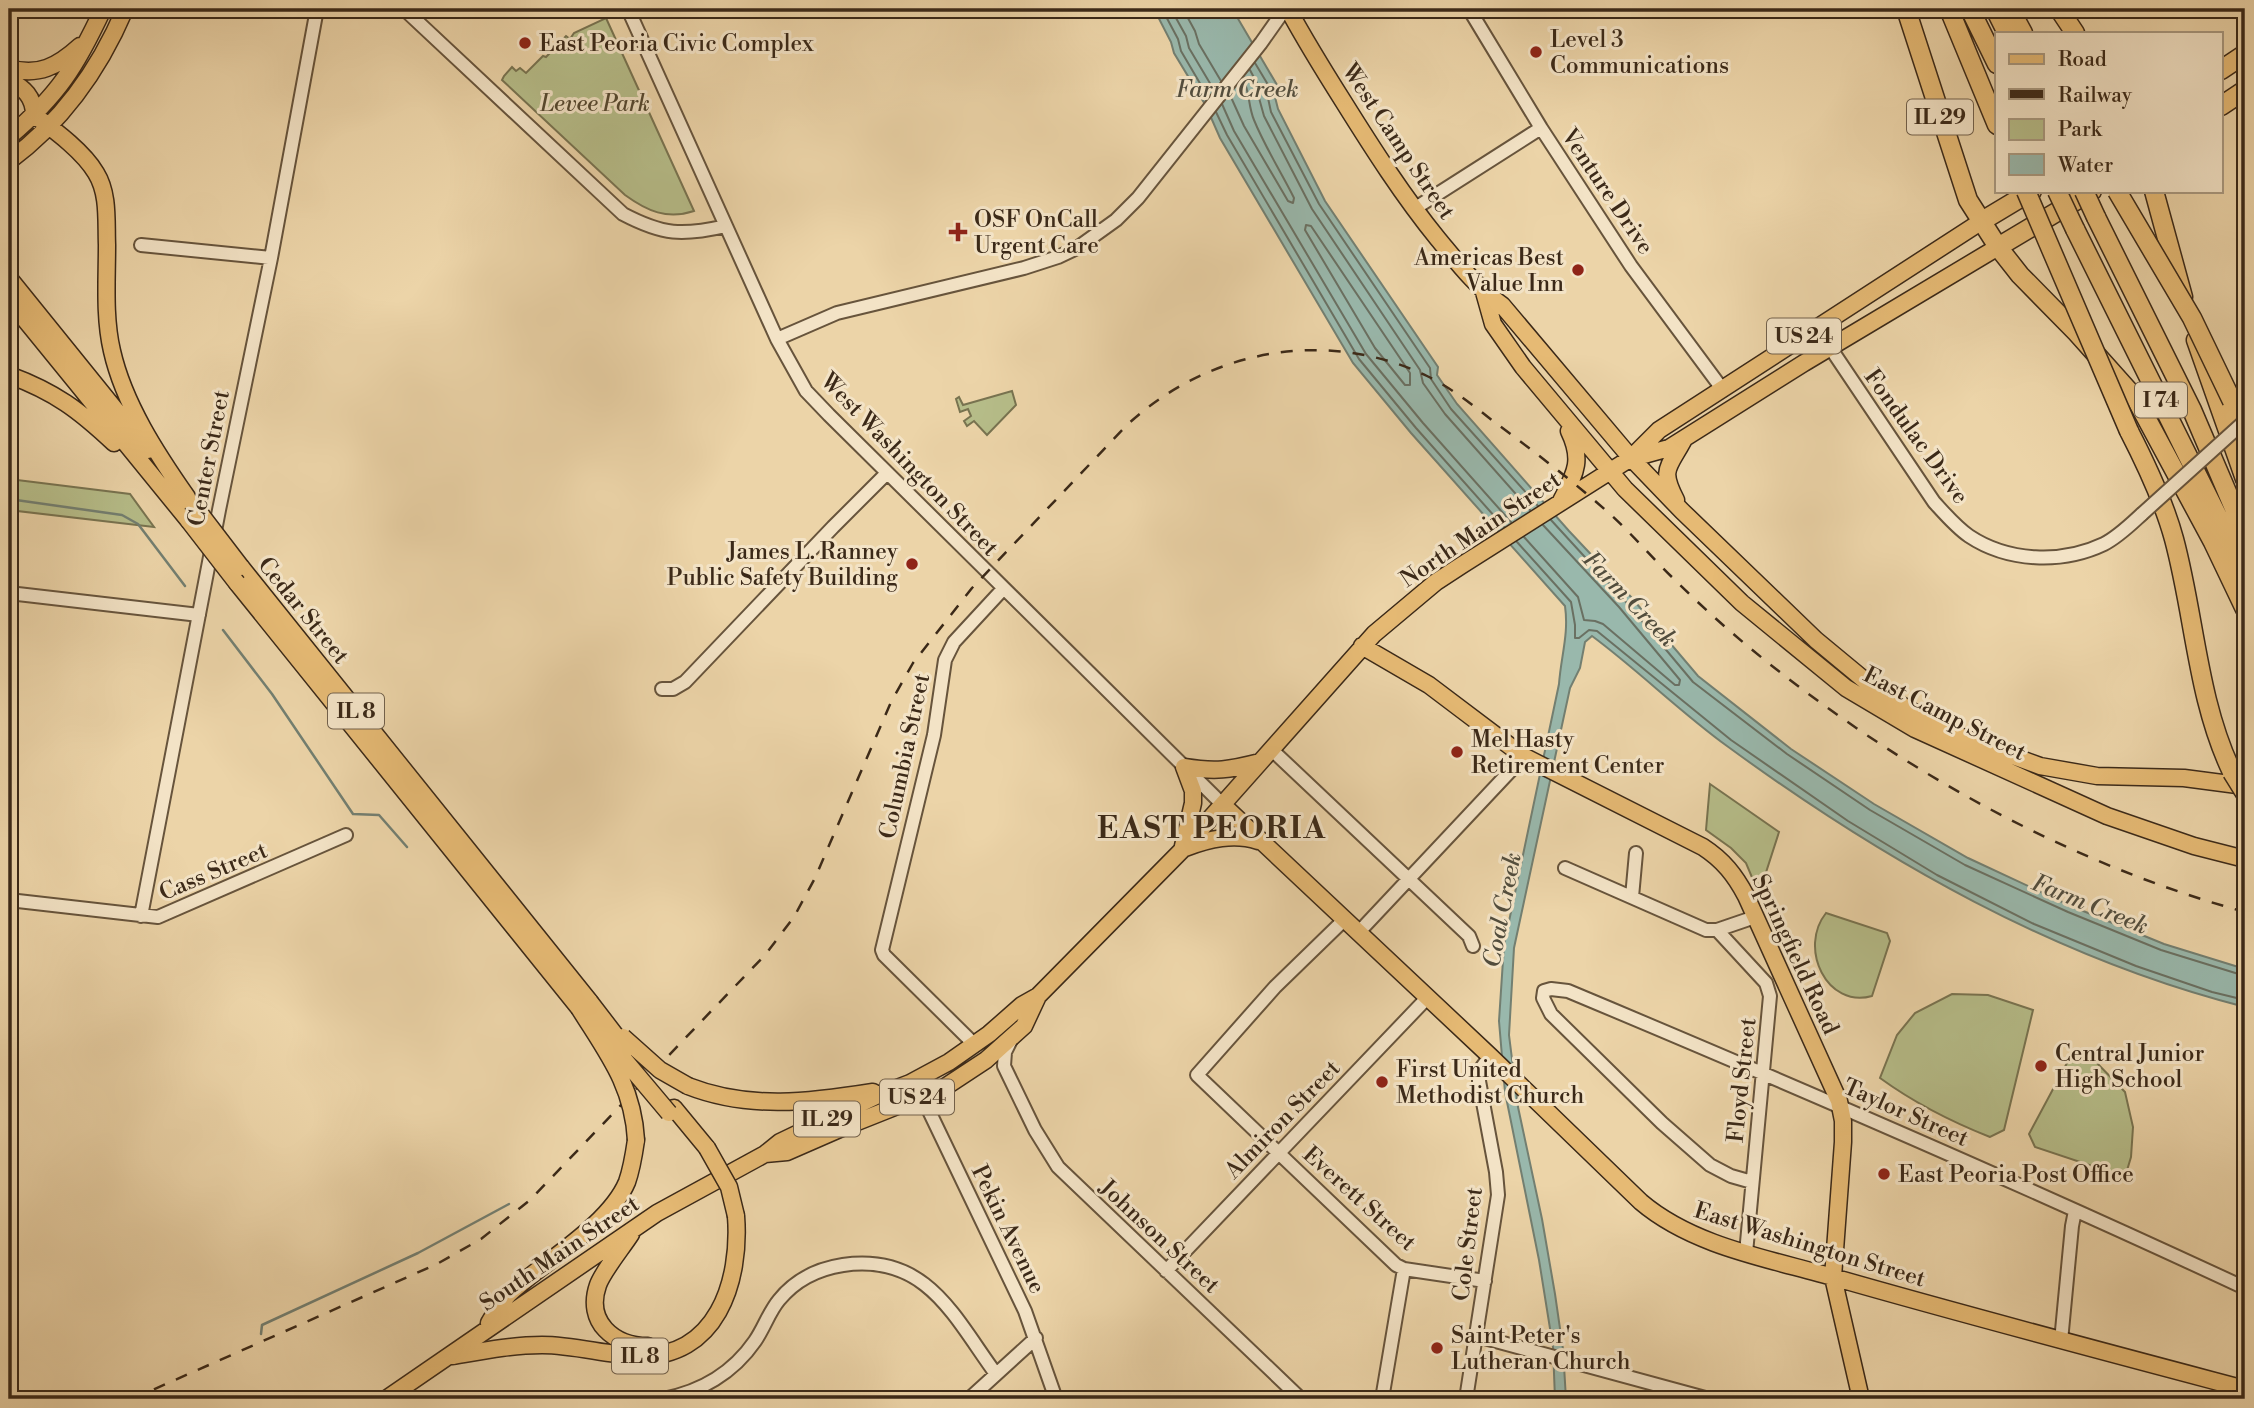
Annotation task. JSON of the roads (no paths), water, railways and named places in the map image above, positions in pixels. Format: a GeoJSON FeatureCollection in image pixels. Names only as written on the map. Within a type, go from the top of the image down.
{"type":"FeatureCollection","features":[{"type":"Feature","properties":{"kind":"highway","name":"IL 29"},"geometry":{"type":"LineString","coordinates":[[1906,9],[1955,164],[1968,200],[1982,221]]}},
{"type":"Feature","properties":{"kind":"highway"},"geometry":{"type":"LineString","coordinates":[[1949,9],[1995,120]]}},
{"type":"Feature","properties":{"kind":"highway"},"geometry":{"type":"LineString","coordinates":[[1970,9],[1995,60]]}},
{"type":"Feature","properties":{"kind":"highway"},"geometry":{"type":"LineString","coordinates":[[1995,9],[2006,32]]}},
{"type":"Feature","properties":{"kind":"highway"},"geometry":{"type":"LineString","coordinates":[[2010,9],[2022,32]]}},
{"type":"Feature","properties":{"kind":"highway"},"geometry":{"type":"LineString","coordinates":[[2059,9],[2074,32]]}},
{"type":"Feature","properties":{"kind":"highway"},"geometry":{"type":"LineString","coordinates":[[2222,69],[2245,54]]}},
{"type":"Feature","properties":{"kind":"highway"},"geometry":{"type":"LineString","coordinates":[[2222,105],[2245,90]]}},
{"type":"Feature","properties":{"kind":"highway"},"geometry":{"type":"LineString","coordinates":[[2026,192],[2129,431],[2152,478],[2171,529],[2185,583],[2208,709],[2218,741],[2245,793]]}},
{"type":"Feature","properties":{"kind":"highway","name":"North Main Street"},"geometry":{"type":"LineString","coordinates":[[1982,221],[2030,192]]}},
{"type":"Feature","properties":{"kind":"highway","name":"I 74"},"geometry":{"type":"LineString","coordinates":[[2057,192],[2245,571]]}},
{"type":"Feature","properties":{"kind":"highway","name":"I 74"},"geometry":{"type":"LineString","coordinates":[[2084,192],[2192,410],[2245,534]]}},
{"type":"Feature","properties":{"kind":"highway","name":"North Main Street"},"geometry":{"type":"LineString","coordinates":[[1998,247],[2090,192]]}},
{"type":"Feature","properties":{"kind":"highway"},"geometry":{"type":"LineString","coordinates":[[2118,192],[2192,318],[2245,429]]}},
{"type":"Feature","properties":{"kind":"highway"},"geometry":{"type":"LineString","coordinates":[[2154,192],[2194,333],[2245,479]]}},
{"type":"Feature","properties":{"kind":"highway"},"geometry":{"type":"LineString","coordinates":[[1982,221],[2020,275],[2131,390],[2171,461],[2245,609]]}},
{"type":"Feature","properties":{"kind":"main road"},"geometry":{"type":"LineString","coordinates":[[9,137],[34,115],[69,75],[103,9]]}},
{"type":"Feature","properties":{"kind":"main road"},"geometry":{"type":"LineString","coordinates":[[9,160],[50,127],[74,99],[96,67],[125,9]]}},
{"type":"Feature","properties":{"kind":"main road","name":"West Camp Street"},"geometry":{"type":"LineString","coordinates":[[1286,9],[1374,151],[1414,209],[1484,292],[1502,305],[1631,458]]}},
{"type":"Feature","properties":{"kind":"main road"},"geometry":{"type":"LineString","coordinates":[[9,68],[29,73],[45,70],[63,61],[89,37]]}},
{"type":"Feature","properties":{"kind":"main road"},"geometry":{"type":"LineString","coordinates":[[9,80],[27,92],[33,104],[34,115],[92,166],[102,185],[106,215],[107,317],[116,364],[147,433],[190,500]]}},
{"type":"Feature","properties":{"kind":"main road","name":"North Main Street"},"geometry":{"type":"LineString","coordinates":[[1223,805],[1362,646],[1436,582],[1611,472],[1631,458],[1659,430],[1982,221]]}},
{"type":"Feature","properties":{"kind":"main road","name":"North Main Street"},"geometry":{"type":"LineString","coordinates":[[1631,458],[1669,448],[1998,247]]}},
{"type":"Feature","properties":{"kind":"main road","name":"Cedar Street"},"geometry":{"type":"LineString","coordinates":[[9,278],[190,500],[239,575]]}},
{"type":"Feature","properties":{"kind":"main road","name":"West Camp Street"},"geometry":{"type":"LineString","coordinates":[[1484,292],[1493,324],[1562,416],[1611,472]]}},
{"type":"Feature","properties":{"kind":"main road","name":"Cedar Street"},"geometry":{"type":"LineString","coordinates":[[9,300],[189,521],[239,575],[584,1005]]}},
{"type":"Feature","properties":{"kind":"main road"},"geometry":{"type":"LineString","coordinates":[[9,375],[34,384],[65,401],[159,485]]}},
{"type":"Feature","properties":{"kind":"main road"},"geometry":{"type":"LineString","coordinates":[[1560,503],[1577,469],[1578,460],[1574,442],[1562,416]]}},
{"type":"Feature","properties":{"kind":"main road"},"geometry":{"type":"LineString","coordinates":[[1682,511],[1667,478],[1669,465],[1685,438]]}},
{"type":"Feature","properties":{"kind":"main road","name":"East Camp Street"},"geometry":{"type":"LineString","coordinates":[[1631,458],[1795,620],[1864,681],[1901,706],[1951,733],[2007,756],[2057,771],[2109,777],[2184,778],[2245,786]]}},
{"type":"Feature","properties":{"kind":"main road","name":"East Camp Street"},"geometry":{"type":"LineString","coordinates":[[1611,472],[1634,499],[1742,603],[1864,701],[1915,729],[2107,816],[2170,838],[2245,859]]}},
{"type":"Feature","properties":{"kind":"main road","name":"Springfield Road"},"geometry":{"type":"LineString","coordinates":[[1362,646],[1429,685],[1499,740],[1541,766],[1711,853],[1734,876],[1827,1071],[1840,1105],[1843,1142],[1833,1277],[1861,1399]]}},
{"type":"Feature","properties":{"kind":"main road"},"geometry":{"type":"LineString","coordinates":[[1183,849],[1194,803],[1193,791],[1184,767],[1228,771],[1266,756]]}},
{"type":"Feature","properties":{"kind":"main road","name":"East Washington Street"},"geometry":{"type":"LineString","coordinates":[[1223,805],[1661,1218],[1746,1253],[2245,1389]]}},
{"type":"Feature","properties":{"kind":"main road","name":"South Main Street"},"geometry":{"type":"LineString","coordinates":[[765,1154],[788,1152],[918,1088],[948,1062],[975,1045],[1022,1005],[1038,996],[1223,805]]}},
{"type":"Feature","properties":{"kind":"main road"},"geometry":{"type":"LineString","coordinates":[[1183,849],[1201,842],[1228,837],[1251,838],[1261,842]]}},
{"type":"Feature","properties":{"kind":"main road","name":"South Main Street"},"geometry":{"type":"LineString","coordinates":[[386,1399],[634,1229],[699,1189],[765,1154],[780,1142],[893,1088],[918,1088],[935,1092],[966,1074],[1024,1026],[1038,996]]}},
{"type":"Feature","properties":{"kind":"main road"},"geometry":{"type":"LineString","coordinates":[[481,1333],[509,1294],[592,1227],[611,1206],[626,1183],[631,1169],[636,1140],[635,1118],[626,1089],[584,1005]]}},
{"type":"Feature","properties":{"kind":"main road","name":"IL 8"},"geometry":{"type":"LineString","coordinates":[[584,1005],[650,1062],[688,1086],[724,1098],[788,1103],[893,1088]]}},
{"type":"Feature","properties":{"kind":"main road","name":"IL 8"},"geometry":{"type":"LineString","coordinates":[[447,1357],[542,1345],[646,1356],[668,1352],[686,1345],[704,1331],[719,1313],[727,1295],[736,1259],[732,1217],[704,1151],[584,1005]]}},
{"type":"Feature","properties":{"kind":"main road","name":"IL 8"},"geometry":{"type":"LineString","coordinates":[[634,1229],[601,1279],[596,1309],[603,1327],[613,1337],[633,1346],[654,1346],[673,1341],[688,1333],[706,1316],[714,1303],[727,1269],[732,1217]]}},
{"type":"Feature","properties":{"kind":"street","name":"Center Street"},"geometry":{"type":"LineString","coordinates":[[141,916],[271,258],[317,9]]}},
{"type":"Feature","properties":{"kind":"street"},"geometry":{"type":"LineString","coordinates":[[404,9],[623,214],[660,231],[684,233],[726,226]]}},
{"type":"Feature","properties":{"kind":"street","name":"West Washington Street"},"geometry":{"type":"LineString","coordinates":[[628,9],[777,339],[806,391],[1223,805]]}},
{"type":"Feature","properties":{"kind":"street"},"geometry":{"type":"LineString","coordinates":[[777,339],[837,313],[1024,268],[1067,253],[1116,220],[1138,198],[1286,9]]}},
{"type":"Feature","properties":{"kind":"street","name":"Venture Drive"},"geometry":{"type":"LineString","coordinates":[[1469,9],[1541,128],[1631,266],[1723,390]]}},
{"type":"Feature","properties":{"kind":"street"},"geometry":{"type":"LineString","coordinates":[[1414,209],[1541,128]]}},
{"type":"Feature","properties":{"kind":"street"},"geometry":{"type":"LineString","coordinates":[[141,245],[271,258]]}},
{"type":"Feature","properties":{"kind":"street","name":"Fondulac Drive"},"geometry":{"type":"LineString","coordinates":[[1817,328],[1934,502],[1962,531],[1989,547],[2009,553],[2033,558],[2064,556],[2102,545],[2122,532],[2245,421]]}},
{"type":"Feature","properties":{"kind":"street"},"geometry":{"type":"LineString","coordinates":[[662,689],[673,689],[685,682],[887,473]]}},
{"type":"Feature","properties":{"kind":"street","name":"Columbia Street"},"geometry":{"type":"LineString","coordinates":[[975,1045],[882,950],[934,735],[945,660],[954,642],[1003,589]]}},
{"type":"Feature","properties":{"kind":"street"},"geometry":{"type":"LineString","coordinates":[[9,593],[199,615]]}},
{"type":"Feature","properties":{"kind":"street"},"geometry":{"type":"LineString","coordinates":[[1266,756],[1409,879],[1469,936],[1474,946]]}},
{"type":"Feature","properties":{"kind":"street"},"geometry":{"type":"LineString","coordinates":[[1358,933],[1516,766]]}},
{"type":"Feature","properties":{"kind":"street","name":"Cass Street"},"geometry":{"type":"LineString","coordinates":[[9,900],[155,918],[346,835]]}},
{"type":"Feature","properties":{"kind":"street"},"geometry":{"type":"LineString","coordinates":[[1632,897],[1636,853]]}},
{"type":"Feature","properties":{"kind":"street"},"geometry":{"type":"LineString","coordinates":[[1565,868],[1706,930],[1717,930],[1755,916]]}},
{"type":"Feature","properties":{"kind":"street","name":"Everett Street"},"geometry":{"type":"LineString","coordinates":[[1344,920],[1275,987],[1197,1075],[1388,1259],[1404,1269],[1485,1282]]}},
{"type":"Feature","properties":{"kind":"street","name":"Floyd Street"},"geometry":{"type":"LineString","coordinates":[[1717,930],[1766,984],[1770,1005],[1746,1253]]}},
{"type":"Feature","properties":{"kind":"street","name":"Taylor Street"},"geometry":{"type":"LineString","coordinates":[[1752,1182],[1731,1176],[1710,1165],[1662,1123],[1551,1014],[1543,998],[1544,991],[1568,991],[1763,1072],[2245,1288]]}},
{"type":"Feature","properties":{"kind":"street","name":"Almiron Street"},"geometry":{"type":"LineString","coordinates":[[1166,1271],[1428,997]]}},
{"type":"Feature","properties":{"kind":"street","name":"Johnson Street"},"geometry":{"type":"LineString","coordinates":[[1013,1036],[1003,1063],[1041,1142],[1058,1167],[1301,1399]]}},
{"type":"Feature","properties":{"kind":"street","name":"Cole Street"},"geometry":{"type":"LineString","coordinates":[[1466,1399],[1498,1195],[1479,1082],[1480,1070],[1496,1061]]}},
{"type":"Feature","properties":{"kind":"street","name":"Johnson Street"},"geometry":{"type":"LineString","coordinates":[[966,1074],[979,1068],[994,1068],[1002,1072],[1013,1086]]}},
{"type":"Feature","properties":{"kind":"street","name":"Pekin Avenue"},"geometry":{"type":"LineString","coordinates":[[918,1088],[1012,1283],[1036,1338],[1056,1399]]}},
{"type":"Feature","properties":{"kind":"street"},"geometry":{"type":"LineString","coordinates":[[2061,1340],[2075,1211]]}},
{"type":"Feature","properties":{"kind":"street"},"geometry":{"type":"LineString","coordinates":[[663,1399],[699,1388],[724,1374],[755,1341],[779,1300],[798,1281],[821,1270],[849,1264],[869,1264],[902,1270],[916,1277],[936,1293],[956,1316],[996,1374]]}},
{"type":"Feature","properties":{"kind":"street"},"geometry":{"type":"LineString","coordinates":[[1382,1399],[1404,1269]]}},
{"type":"Feature","properties":{"kind":"street"},"geometry":{"type":"LineString","coordinates":[[1477,1336],[1709,1399]]}},
{"type":"Feature","properties":{"kind":"street"},"geometry":{"type":"LineString","coordinates":[[969,1399],[1036,1338]]}},
{"type":"Feature","properties":{"kind":"street"},"geometry":{"type":"LineString","coordinates":[[575,1399],[594,1399]]}},
{"type":"Feature","properties":{"kind":"water","name":"Farm Creek"},"geometry":{"type":"Polygon","coordinates":[[[1154,9],[1241,9],[1237,17],[1280,90],[1275,97],[1278,109],[1325,201],[1438,367],[1437,375],[1457,404],[1631,597],[1698,676],[1791,749],[1874,804],[1968,858],[2071,906],[2164,944],[2245,969],[2245,1007],[2175,987],[2039,934],[1910,866],[1848,829],[1727,746],[1592,636],[1585,642],[1580,668],[1570,688],[1514,948],[1509,1035],[1518,1107],[1542,1219],[1563,1349],[1566,1399],[1555,1399],[1553,1347],[1539,1260],[1505,1092],[1499,1021],[1504,945],[1559,684],[1565,636],[1565,606],[1411,433],[1353,363],[1220,138],[1206,106],[1174,53],[1154,9]]]}},
{"type":"Feature","properties":{"kind":"waterway"},"geometry":{"type":"LineString","coordinates":[[9,499],[122,515],[138,524],[185,586]]}},
{"type":"Feature","properties":{"kind":"waterway"},"geometry":{"type":"LineString","coordinates":[[223,630],[272,694],[353,814],[379,815],[407,847]]}},
{"type":"Feature","properties":{"kind":"waterway"},"geometry":{"type":"LineString","coordinates":[[261,1334],[262,1325],[418,1253],[509,1204]]}},
{"type":"Feature","properties":{"kind":"railway"},"geometry":{"type":"LineString","coordinates":[[132,1399],[437,1264],[481,1239],[530,1200],[765,955],[794,917],[815,878],[891,702],[913,663],[972,588],[1127,425],[1159,399],[1194,379],[1231,364],[1270,354],[1309,350],[1349,352],[1388,361],[1436,381],[1472,405],[1583,491],[1618,522],[1692,597],[1764,660],[1869,737],[1919,769],[2024,827],[2133,875],[2245,912]]}},
{"type":"Feature","properties":{"kind":"place","name":"East Peoria Civic Complex"},"geometry":{"type":"Point","coordinates":[525,43]}},
{"type":"Feature","properties":{"kind":"place","name":"Level 3 Communications"},"geometry":{"type":"Point","coordinates":[1536,52]}},
{"type":"Feature","properties":{"kind":"place","name":"OSF OnCall Urgent Care"},"geometry":{"type":"Point","coordinates":[958,232]}},
{"type":"Feature","properties":{"kind":"place","name":"Americas Best Value Inn"},"geometry":{"type":"Point","coordinates":[1578,270]}},
{"type":"Feature","properties":{"kind":"place","name":"James L. Ranney Public Safety Building"},"geometry":{"type":"Point","coordinates":[912,564]}},
{"type":"Feature","properties":{"kind":"place","name":"Mel Hasty Retirement Center"},"geometry":{"type":"Point","coordinates":[1457,752]}},
{"type":"Feature","properties":{"kind":"place","name":"Central Junior High School"},"geometry":{"type":"Point","coordinates":[2041,1066]}},
{"type":"Feature","properties":{"kind":"place","name":"First United Methodist Church"},"geometry":{"type":"Point","coordinates":[1382,1082]}},
{"type":"Feature","properties":{"kind":"place","name":"East Peoria Post Office"},"geometry":{"type":"Point","coordinates":[1884,1174]}},
{"type":"Feature","properties":{"kind":"place","name":"Saint Peter's Lutheran Church"},"geometry":{"type":"Point","coordinates":[1437,1348]}},
{"type":"Feature","properties":{"kind":"district","name":"EAST PEORIA"},"geometry":{"type":"Point","coordinates":[1212,828]}},
{"type":"Feature","properties":{"kind":"park label","name":"Levee Park"},"geometry":{"type":"Point","coordinates":[595,103]}},
{"type":"Feature","properties":{"kind":"water label","name":"Coal Creek"},"geometry":{"type":"Point","coordinates":[1502,910]}}]}
